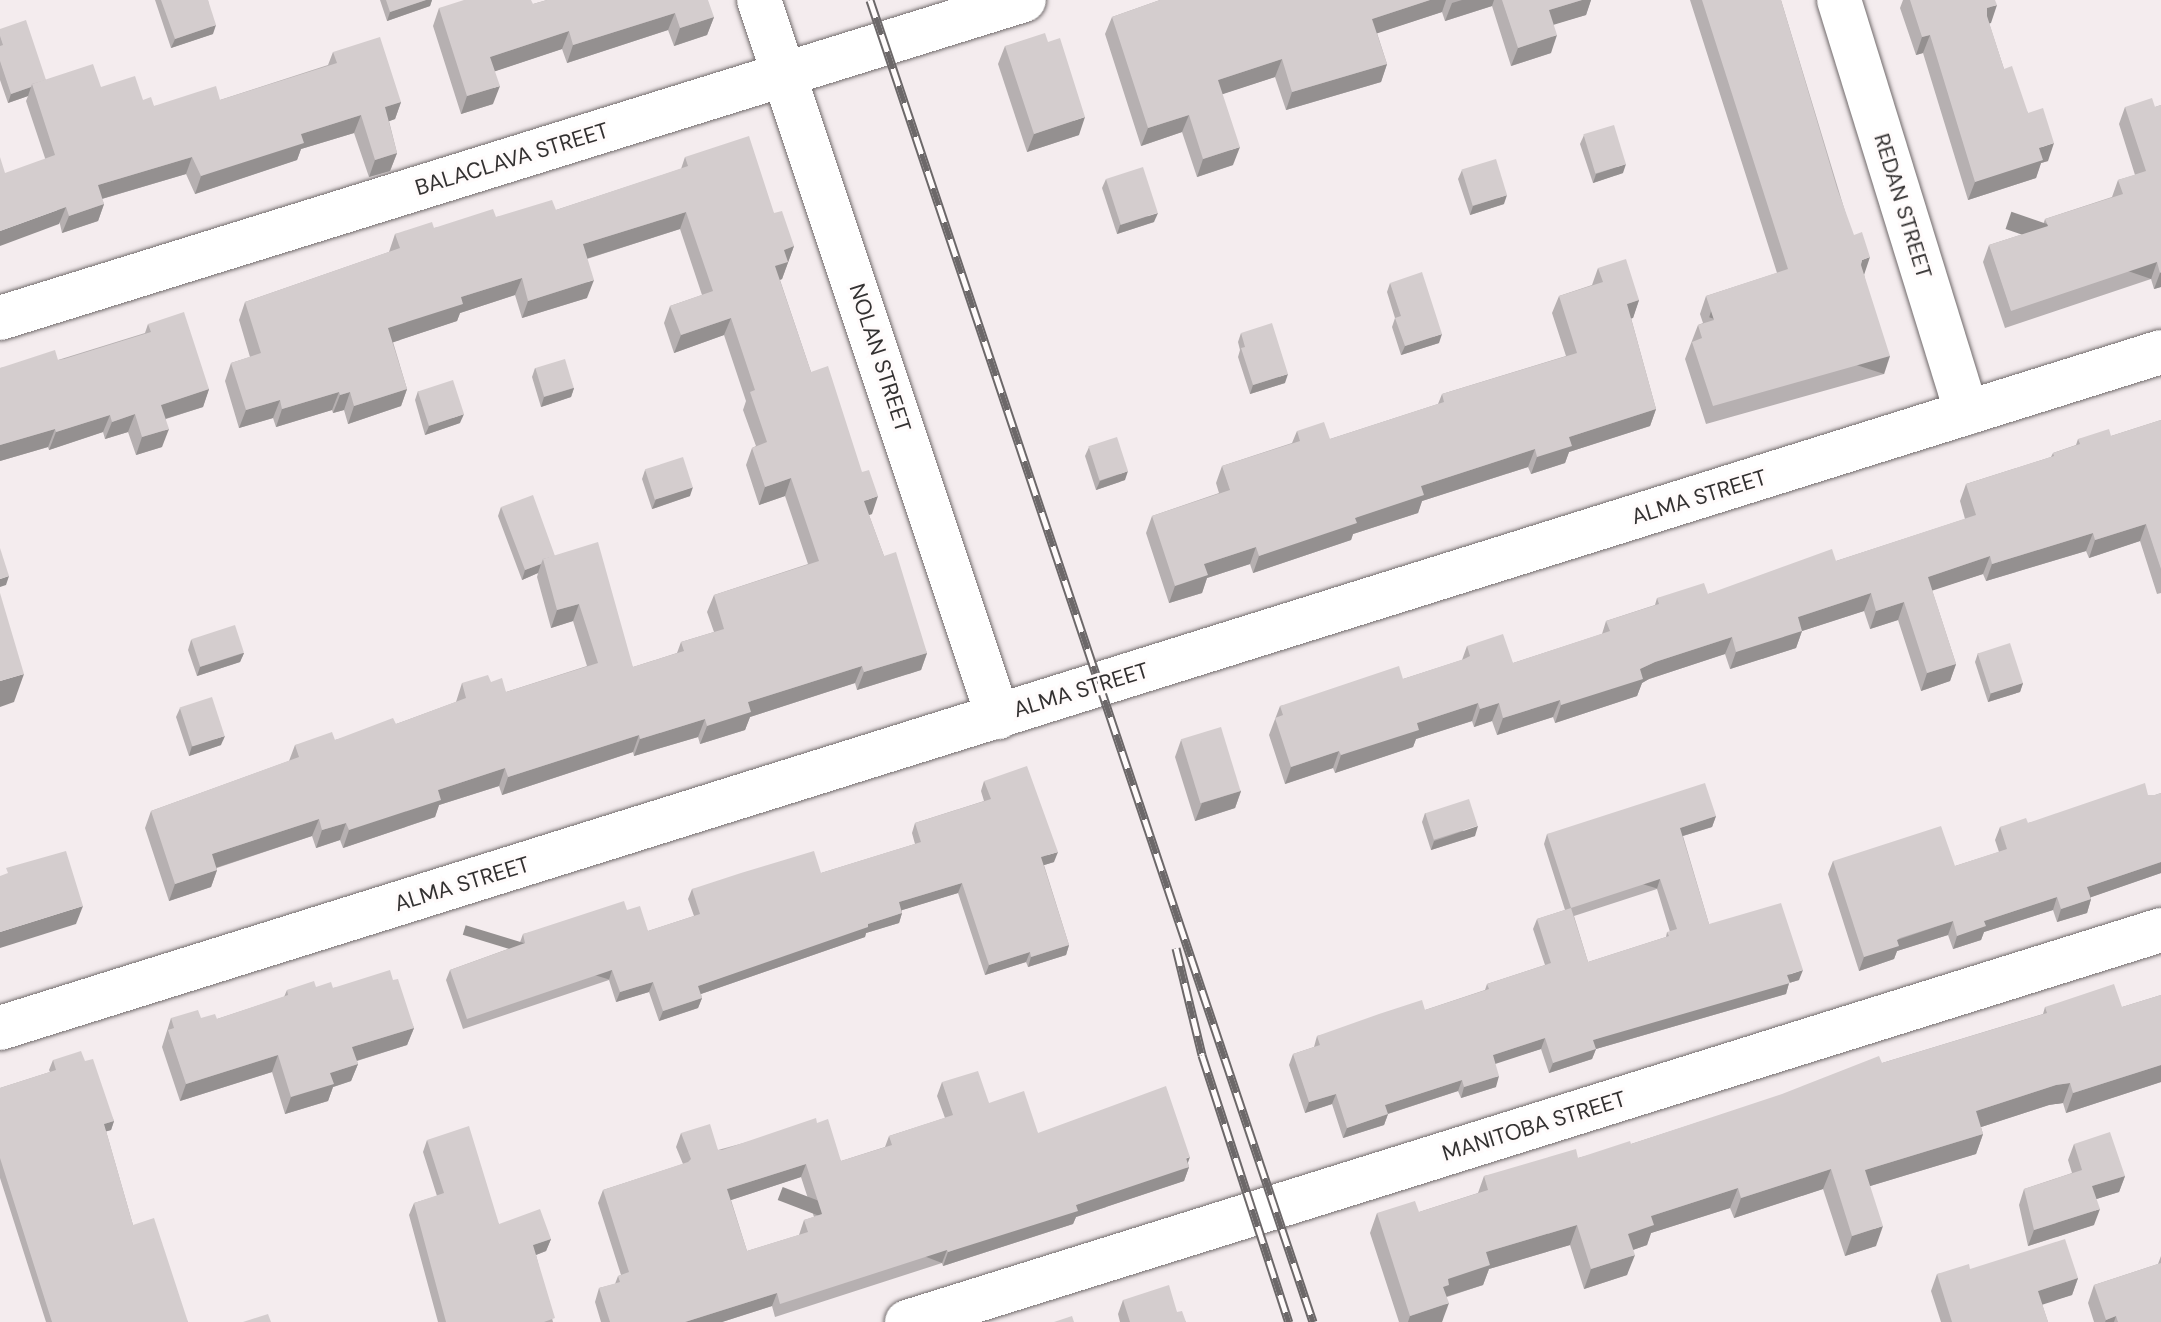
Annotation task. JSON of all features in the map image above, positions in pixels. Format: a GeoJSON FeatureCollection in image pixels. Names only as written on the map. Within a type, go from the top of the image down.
{"type":"FeatureCollection","features":[{"type":"Feature","properties":{"kind":"street","name":"NOLAN STREET"},"geometry":{"type":"LineString","coordinates":[[759,0],[998,717]]}},
{"type":"Feature","properties":{"kind":"street","name":"BALACLAVA STREET"},"geometry":{"type":"LineString","coordinates":[[0,318],[785,74],[946,12],[1024,0]]}},
{"type":"Feature","properties":{"kind":"street","name":"REDAN STREET"},"geometry":{"type":"LineString","coordinates":[[1839,0],[1967,413]]}},
{"type":"Feature","properties":{"kind":"street","name":"ALMA STREET"},"geometry":{"type":"LineString","coordinates":[[0,1028],[2161,352]]}},
{"type":"Feature","properties":{"kind":"street","name":"MANITOBA STREET"},"geometry":{"type":"LineString","coordinates":[[907,1322],[2161,930]]}},
{"type":"Feature","properties":{"kind":"building"},"geometry":{"type":"Polygon","coordinates":[[[161,0],[208,0],[216,25],[175,39],[161,0]]]}},
{"type":"Feature","properties":{"kind":"building"},"geometry":{"type":"Polygon","coordinates":[[[386,0],[426,0],[390,12],[386,0]]]}},
{"type":"Feature","properties":{"kind":"building"},"geometry":{"type":"Polygon","coordinates":[[[464,0],[531,0],[533,4],[547,0],[708,0],[714,17],[680,28],[675,13],[573,45],[569,31],[490,57],[500,86],[467,96],[439,8],[464,0]]]}},
{"type":"Feature","properties":{"kind":"building"},"geometry":{"type":"Polygon","coordinates":[[[1160,0],[1430,0],[1372,19],[1387,64],[1292,92],[1282,59],[1218,80],[1240,147],[1203,159],[1189,115],[1148,128],[1112,17],[1160,0]]]}},
{"type":"Feature","properties":{"kind":"building"},"geometry":{"type":"Polygon","coordinates":[[[1502,0],[1582,0],[1549,10],[1557,35],[1518,48],[1502,0]]]}},
{"type":"Feature","properties":{"kind":"building"},"geometry":{"type":"Polygon","coordinates":[[[1702,0],[1781,0],[1837,188],[1854,235],[1862,232],[1870,257],[1862,260],[1861,265],[1890,356],[1713,406],[1692,342],[1702,338],[1698,325],[1714,320],[1706,296],[1788,269],[1702,0]]]}},
{"type":"Feature","properties":{"kind":"building"},"geometry":{"type":"Polygon","coordinates":[[[1910,0],[1995,0],[1997,5],[1987,8],[1987,16],[2004,69],[2012,66],[2028,113],[2043,108],[2054,143],[2039,148],[2043,160],[1975,182],[1930,35],[1922,37],[1910,0]]]}},
{"type":"Feature","properties":{"kind":"building"},"geometry":{"type":"Polygon","coordinates":[[[26,20],[46,80],[11,94],[0,61],[0,46],[3,45],[0,29],[26,20]]]}},
{"type":"Feature","properties":{"kind":"building"},"geometry":{"type":"Polygon","coordinates":[[[1045,33],[1048,42],[1060,38],[1085,117],[1034,134],[1005,46],[1045,33]]]}},
{"type":"Feature","properties":{"kind":"building"},"geometry":{"type":"Polygon","coordinates":[[[380,37],[401,102],[385,107],[397,153],[375,160],[361,115],[301,134],[304,143],[201,176],[192,157],[98,185],[104,204],[69,216],[66,207],[0,231],[0,157],[5,173],[55,155],[32,84],[93,64],[101,87],[135,76],[143,100],[151,97],[154,106],[216,86],[220,100],[337,63],[333,52],[380,37]]]}},
{"type":"Feature","properties":{"kind":"building"},"geometry":{"type":"Polygon","coordinates":[[[2152,98],[2155,107],[2161,105],[2161,272],[2157,262],[2011,311],[1989,245],[2048,226],[2045,219],[2123,194],[2118,180],[2146,171],[2125,107],[2152,98]]]}},
{"type":"Feature","properties":{"kind":"building"},"geometry":{"type":"Polygon","coordinates":[[[1614,125],[1626,164],[1595,174],[1583,134],[1614,125]]]}},
{"type":"Feature","properties":{"kind":"building"},"geometry":{"type":"Polygon","coordinates":[[[749,136],[774,213],[782,211],[794,246],[784,250],[788,262],[775,266],[811,372],[828,366],[862,472],[869,470],[878,496],[864,501],[884,556],[896,552],[927,653],[864,672],[862,666],[748,702],[751,712],[707,726],[705,719],[640,739],[639,735],[508,777],[505,768],[438,790],[441,800],[349,830],[346,823],[322,830],[319,819],[212,854],[217,870],[175,884],[151,811],[299,757],[295,745],[332,732],[335,740],[393,718],[396,724],[466,698],[462,683],[488,675],[491,682],[502,678],[506,692],[598,663],[579,604],[557,610],[543,559],[598,542],[633,667],[684,651],[681,642],[724,629],[714,595],[819,561],[791,478],[765,487],[752,448],[767,442],[750,392],[755,390],[731,318],[681,335],[670,306],[713,291],[686,212],[583,244],[594,280],[528,301],[522,278],[461,297],[463,304],[388,328],[407,389],[354,406],[350,392],[340,395],[339,392],[282,409],[280,400],[246,410],[231,363],[261,353],[245,302],[400,248],[395,234],[432,222],[434,228],[493,209],[496,217],[552,200],[556,210],[688,166],[685,157],[749,136]]]}},
{"type":"Feature","properties":{"kind":"building"},"geometry":{"type":"Polygon","coordinates":[[[1496,159],[1507,195],[1473,206],[1462,170],[1496,159]]]}},
{"type":"Feature","properties":{"kind":"building"},"geometry":{"type":"Polygon","coordinates":[[[1143,167],[1158,213],[1121,225],[1106,179],[1143,167]]]}},
{"type":"Feature","properties":{"kind":"building"},"geometry":{"type":"Polygon","coordinates":[[[1626,259],[1639,300],[1627,304],[1656,409],[1569,437],[1572,446],[1537,457],[1535,449],[1421,486],[1424,495],[1355,518],[1357,523],[1259,556],[1256,547],[1204,564],[1208,575],[1175,586],[1152,516],[1230,490],[1222,466],[1300,441],[1297,431],[1324,422],[1330,439],[1444,402],[1442,394],[1577,353],[1559,296],[1603,282],[1598,268],[1626,259]]]}},
{"type":"Feature","properties":{"kind":"building"},"geometry":{"type":"Polygon","coordinates":[[[1422,272],[1442,334],[1405,346],[1395,318],[1401,316],[1390,283],[1422,272]]]}},
{"type":"Feature","properties":{"kind":"building"},"geometry":{"type":"Polygon","coordinates":[[[184,312],[209,389],[161,405],[169,429],[142,437],[135,414],[112,422],[110,415],[0,445],[0,368],[55,350],[58,360],[64,359],[151,332],[148,324],[184,312]]]}},
{"type":"Feature","properties":{"kind":"building"},"geometry":{"type":"Polygon","coordinates":[[[1272,323],[1288,374],[1253,385],[1241,348],[1245,347],[1241,333],[1272,323]]]}},
{"type":"Feature","properties":{"kind":"building"},"geometry":{"type":"Polygon","coordinates":[[[565,359],[574,388],[544,397],[535,368],[565,359]]]}},
{"type":"Feature","properties":{"kind":"building"},"geometry":{"type":"Polygon","coordinates":[[[453,380],[464,414],[429,426],[418,391],[453,380]]]}},
{"type":"Feature","properties":{"kind":"building"},"geometry":{"type":"Polygon","coordinates":[[[2161,420],[2161,569],[2146,524],[2095,540],[2093,533],[1992,564],[1990,556],[1928,577],[1956,664],[1927,673],[1904,602],[1876,611],[1871,593],[1798,617],[1802,631],[1736,652],[1732,637],[1640,669],[1643,679],[1561,705],[1560,700],[1503,718],[1499,703],[1480,709],[1478,703],[1417,723],[1419,730],[1291,767],[1275,718],[1283,715],[1280,706],[1399,666],[1403,679],[1464,659],[1470,656],[1467,646],[1503,634],[1513,663],[1610,631],[1606,621],[1659,604],[1657,598],[1704,583],[1708,594],[1832,549],[1836,561],[1976,515],[1966,484],[2054,456],[2053,453],[2080,444],[2078,439],[2109,429],[2111,436],[2161,420]]]}},
{"type":"Feature","properties":{"kind":"building"},"geometry":{"type":"Polygon","coordinates":[[[1117,437],[1128,471],[1100,481],[1088,446],[1117,437]]]}},
{"type":"Feature","properties":{"kind":"building"},"geometry":{"type":"Polygon","coordinates":[[[683,457],[693,487],[655,500],[645,469],[683,457]]]}},
{"type":"Feature","properties":{"kind":"building"},"geometry":{"type":"Polygon","coordinates":[[[533,495],[555,556],[525,570],[501,507],[533,495]]]}},
{"type":"Feature","properties":{"kind":"building"},"geometry":{"type":"Polygon","coordinates":[[[0,548],[9,576],[0,579],[0,548]]]}},
{"type":"Feature","properties":{"kind":"building"},"geometry":{"type":"Polygon","coordinates":[[[0,593],[24,674],[0,681],[0,593]]]}},
{"type":"Feature","properties":{"kind":"building"},"geometry":{"type":"Polygon","coordinates":[[[235,625],[244,653],[200,667],[191,639],[235,625]]]}},
{"type":"Feature","properties":{"kind":"building"},"geometry":{"type":"Polygon","coordinates":[[[2010,643],[2023,683],[1991,693],[1978,654],[2010,643]]]}},
{"type":"Feature","properties":{"kind":"building"},"geometry":{"type":"Polygon","coordinates":[[[212,697],[225,736],[192,746],[180,708],[212,697]]]}},
{"type":"Feature","properties":{"kind":"building"},"geometry":{"type":"Polygon","coordinates":[[[1221,727],[1241,791],[1200,803],[1181,739],[1221,727]]]}},
{"type":"Feature","properties":{"kind":"building"},"geometry":{"type":"Polygon","coordinates":[[[1027,766],[1058,852],[1041,857],[1069,945],[1031,957],[1030,952],[989,965],[962,883],[899,902],[902,913],[868,924],[868,927],[698,986],[702,998],[663,1011],[653,982],[620,992],[612,970],[467,1019],[450,970],[525,943],[523,934],[624,901],[627,910],[640,906],[648,931],[700,914],[692,889],[741,873],[814,851],[821,873],[921,842],[915,823],[991,799],[984,781],[1027,766]]]}},
{"type":"Feature","properties":{"kind":"building"},"geometry":{"type":"Polygon","coordinates":[[[1705,783],[1716,816],[1680,828],[1709,924],[1781,903],[1803,970],[1787,975],[1790,983],[1593,1040],[1596,1049],[1553,1063],[1545,1038],[1493,1055],[1499,1076],[1464,1087],[1462,1080],[1385,1105],[1388,1114],[1347,1128],[1336,1094],[1309,1102],[1293,1054],[1320,1045],[1317,1036],[1422,1000],[1425,1010],[1489,989],[1487,984],[1551,963],[1537,919],[1571,908],[1547,834],[1705,783]],[[1660,879],[1571,908],[1588,962],[1669,936],[1667,932],[1677,929],[1660,879]]]}},
{"type":"Feature","properties":{"kind":"building"},"geometry":{"type":"Polygon","coordinates":[[[2145,783],[2148,795],[2161,793],[2161,862],[2087,887],[2091,899],[2061,909],[2057,897],[1984,921],[1986,926],[1957,936],[1953,921],[1900,938],[1897,940],[1899,946],[1864,957],[1833,861],[1941,826],[1955,866],[2007,849],[2000,827],[2026,818],[2028,823],[2145,783]]]}},
{"type":"Feature","properties":{"kind":"building"},"geometry":{"type":"Polygon","coordinates":[[[1469,799],[1478,826],[1434,840],[1425,813],[1469,799]]]}},
{"type":"Feature","properties":{"kind":"building"},"geometry":{"type":"Polygon","coordinates":[[[66,851],[83,906],[0,932],[0,876],[8,873],[6,868],[66,851]]]}},
{"type":"Feature","properties":{"kind":"building"},"geometry":{"type":"Polygon","coordinates":[[[390,970],[393,980],[398,979],[414,1028],[352,1047],[358,1064],[330,1073],[334,1084],[291,1097],[278,1055],[186,1084],[168,1030],[174,1028],[171,1018],[198,1010],[201,1018],[215,1014],[217,1019],[288,995],[287,990],[314,981],[316,987],[331,982],[333,988],[390,970]]]}},
{"type":"Feature","properties":{"kind":"building"},"geometry":{"type":"Polygon","coordinates":[[[2114,984],[2122,1007],[2161,995],[2161,1065],[2073,1093],[2070,1083],[2056,1085],[1976,1111],[1983,1134],[1865,1170],[1883,1226],[1852,1236],[1831,1169],[1741,1198],[1738,1188],[1651,1216],[1654,1225],[1628,1234],[1635,1255],[1591,1269],[1577,1225],[1486,1252],[1490,1265],[1448,1279],[1449,1285],[1443,1287],[1449,1303],[1410,1316],[1377,1213],[1415,1201],[1419,1212],[1488,1190],[1484,1176],[1576,1149],[1578,1158],[1630,1141],[1631,1144],[1782,1094],[1879,1056],[1882,1063],[2047,1013],[2045,1007],[2114,984]]]}},
{"type":"Feature","properties":{"kind":"building"},"geometry":{"type":"Polygon","coordinates":[[[81,1051],[85,1061],[93,1059],[114,1121],[104,1124],[133,1225],[154,1218],[188,1322],[52,1322],[0,1158],[0,1088],[56,1070],[53,1060],[81,1051]]]}},
{"type":"Feature","properties":{"kind":"building"},"geometry":{"type":"Polygon","coordinates":[[[978,1071],[989,1103],[1024,1091],[1038,1133],[1166,1086],[1190,1157],[1186,1158],[1189,1167],[1076,1205],[1078,1211],[780,1304],[777,1293],[685,1322],[610,1322],[599,1288],[620,1282],[618,1276],[629,1272],[603,1190],[688,1162],[691,1159],[681,1133],[710,1124],[718,1150],[722,1150],[816,1118],[817,1123],[828,1119],[841,1161],[892,1145],[889,1136],[953,1115],[942,1082],[978,1071]],[[806,1164],[727,1189],[747,1251],[808,1232],[804,1220],[822,1214],[806,1164]]]}},
{"type":"Feature","properties":{"kind":"building"},"geometry":{"type":"Polygon","coordinates":[[[469,1126],[499,1224],[540,1209],[551,1239],[533,1245],[555,1318],[544,1322],[446,1322],[414,1203],[444,1193],[427,1140],[469,1126]]]}},
{"type":"Feature","properties":{"kind":"building"},"geometry":{"type":"Polygon","coordinates":[[[2110,1132],[2125,1176],[2092,1186],[2100,1209],[2034,1230],[2024,1189],[2082,1170],[2074,1144],[2110,1132]]]}},
{"type":"Feature","properties":{"kind":"building"},"geometry":{"type":"Polygon","coordinates":[[[2065,1239],[2078,1278],[2038,1291],[2048,1322],[1952,1322],[1937,1274],[1969,1264],[1970,1269],[2065,1239]]]}},
{"type":"Feature","properties":{"kind":"building"},"geometry":{"type":"Polygon","coordinates":[[[2161,1263],[2161,1322],[2118,1322],[2116,1316],[2106,1320],[2094,1285],[2161,1263]]]}},
{"type":"Feature","properties":{"kind":"building"},"geometry":{"type":"Polygon","coordinates":[[[1169,1285],[1177,1312],[1182,1311],[1186,1322],[1130,1322],[1123,1300],[1169,1285]]]}},
{"type":"Feature","properties":{"kind":"building"},"geometry":{"type":"Polygon","coordinates":[[[268,1314],[271,1322],[243,1322],[268,1314]]]}},
{"type":"Feature","properties":{"kind":"building"},"geometry":{"type":"Polygon","coordinates":[[[1072,1316],[1074,1322],[1054,1322],[1072,1316]]]}},
{"type":"Feature","properties":{"kind":"railway"},"geometry":{"type":"LineString","coordinates":[[870,0],[1313,1322]]}},
{"type":"Feature","properties":{"kind":"railway"},"geometry":{"type":"LineString","coordinates":[[1176,948],[1202,1055],[1289,1322]]}}]}
